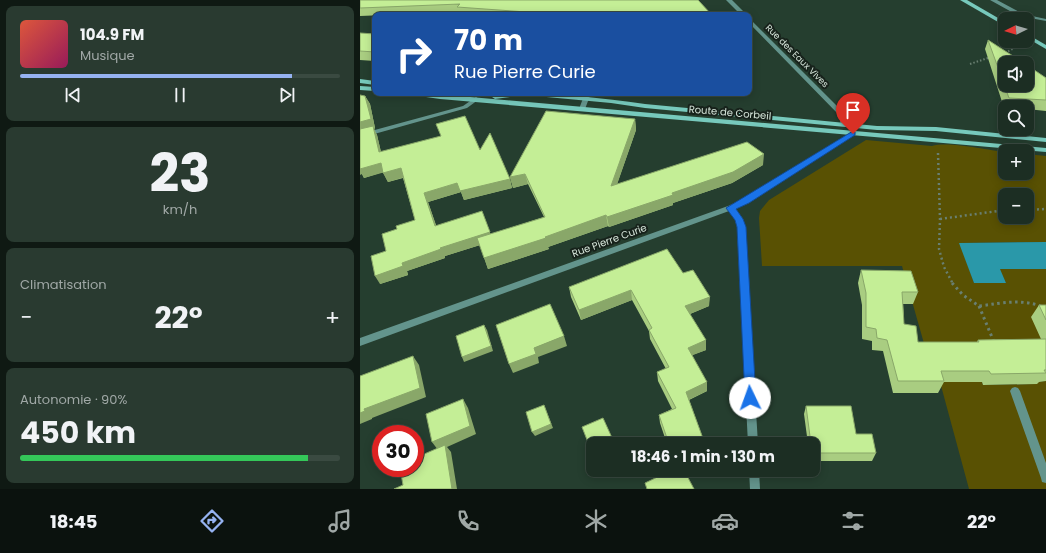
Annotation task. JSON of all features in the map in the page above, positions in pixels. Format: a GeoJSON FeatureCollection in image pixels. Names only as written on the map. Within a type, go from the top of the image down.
{"type":"FeatureCollection","features":[{"type":"Feature","properties":{"kind":"main road"},"geometry":{"type":"LineString","coordinates":[[963,0],[998,20]]}},
{"type":"Feature","properties":{"kind":"main road"},"geometry":{"type":"LineString","coordinates":[[1034,40],[1046,46]]}},
{"type":"Feature","properties":{"kind":"main road"},"geometry":{"type":"LineString","coordinates":[[360,81],[372,82]]}},
{"type":"Feature","properties":{"kind":"main road"},"geometry":{"type":"LineString","coordinates":[[360,88],[372,89]]}},
{"type":"Feature","properties":{"kind":"main road","name":"Route de Corbeil"},"geometry":{"type":"LineString","coordinates":[[444,96],[853,134],[1046,150]]}},
{"type":"Feature","properties":{"kind":"main road"},"geometry":{"type":"LineString","coordinates":[[476,99],[507,96]]}},
{"type":"Feature","properties":{"kind":"main road","name":"Route de Corbeil"},"geometry":{"type":"LineString","coordinates":[[587,96],[645,106],[843,125],[877,128],[936,129],[1046,140]]}},
{"type":"Feature","properties":{"kind":"street"},"geometry":{"type":"LineString","coordinates":[[729,0],[741,12]]}},
{"type":"Feature","properties":{"kind":"street"},"geometry":{"type":"LineString","coordinates":[[992,0],[1020,15],[1045,20]]}},
{"type":"Feature","properties":{"kind":"street","name":"Rue des Eaux Vives"},"geometry":{"type":"LineString","coordinates":[[752,23],[836,107],[842,115],[843,125]]}},
{"type":"Feature","properties":{"kind":"street"},"geometry":{"type":"LineString","coordinates":[[582,109],[587,96]]}},
{"type":"Feature","properties":{"kind":"street"},"geometry":{"type":"LineString","coordinates":[[360,136],[465,107],[476,99]]}},
{"type":"Feature","properties":{"kind":"street","name":"Rue Pierre Curie"},"geometry":{"type":"LineString","coordinates":[[360,342],[731,208],[746,201],[853,134]]}},
{"type":"Feature","properties":{"kind":"street"},"geometry":{"type":"LineString","coordinates":[[731,208],[739,219],[741,227],[753,437]]}},
{"type":"Feature","properties":{"kind":"street"},"geometry":{"type":"LineString","coordinates":[[1015,391],[1046,478]]}},
{"type":"Feature","properties":{"kind":"street"},"geometry":{"type":"LineString","coordinates":[[754,477],[755,489]]}},
{"type":"Feature","properties":{"kind":"path"},"geometry":{"type":"LineString","coordinates":[[1004,53],[1016,48]]}},
{"type":"Feature","properties":{"kind":"path"},"geometry":{"type":"LineString","coordinates":[[970,64],[997,55]]}},
{"type":"Feature","properties":{"kind":"path"},"geometry":{"type":"LineString","coordinates":[[938,140],[940,219],[939,249],[944,268],[954,285],[963,295],[979,306],[994,344]]}},
{"type":"Feature","properties":{"kind":"path"},"geometry":{"type":"LineString","coordinates":[[1034,210],[1046,210]]}},
{"type":"Feature","properties":{"kind":"path"},"geometry":{"type":"LineString","coordinates":[[940,219],[998,211]]}},
{"type":"Feature","properties":{"kind":"path"},"geometry":{"type":"LineString","coordinates":[[979,306],[1022,301],[1034,303],[1046,308]]}},
{"type":"Feature","properties":{"kind":"shaded area"},"geometry":{"type":"Polygon","coordinates":[[[866,140],[932,146],[957,145],[998,151],[998,180],[1034,180],[1034,155],[1046,156],[1046,242],[960,243],[974,283],[1006,283],[999,269],[1046,269],[1046,353],[927,354],[902,266],[762,266],[759,218],[760,211],[769,200],[866,140]]]}},
{"type":"Feature","properties":{"kind":"shaded area"},"geometry":{"type":"Polygon","coordinates":[[[1046,381],[1046,489],[969,489],[940,382],[982,382],[983,385],[1036,384],[1035,382],[1046,381]]]}},
{"type":"Feature","properties":{"kind":"water"},"geometry":{"type":"Polygon","coordinates":[[[1046,242],[1046,269],[1000,269],[1006,283],[974,283],[959,243],[1046,242]]]}},
{"type":"Feature","properties":{"kind":"building"},"geometry":{"type":"Polygon","coordinates":[[[360,0],[698,0],[709,12],[526,12],[457,7],[460,4],[360,8],[360,0]]]}},
{"type":"Feature","properties":{"kind":"building"},"geometry":{"type":"Polygon","coordinates":[[[360,33],[372,34],[372,52],[360,51],[360,33]]]}},
{"type":"Feature","properties":{"kind":"building"},"geometry":{"type":"Polygon","coordinates":[[[988,40],[998,46],[998,48],[1013,56],[998,56],[998,68],[988,40]]]}},
{"type":"Feature","properties":{"kind":"building"},"geometry":{"type":"Polygon","coordinates":[[[1034,70],[1046,78],[1046,100],[1009,98],[1007,92],[1034,92],[1034,70]]]}},
{"type":"Feature","properties":{"kind":"building"},"geometry":{"type":"Polygon","coordinates":[[[360,95],[365,96],[371,119],[360,122],[360,95]]]}},
{"type":"Feature","properties":{"kind":"building"},"geometry":{"type":"Polygon","coordinates":[[[546,111],[635,119],[611,186],[747,142],[764,154],[733,172],[672,193],[673,195],[607,217],[606,215],[545,237],[546,238],[484,258],[477,238],[545,217],[525,174],[510,177],[546,111]]]}},
{"type":"Feature","properties":{"kind":"building"},"geometry":{"type":"Polygon","coordinates":[[[465,116],[480,150],[490,133],[510,179],[460,191],[457,183],[424,193],[435,226],[482,211],[490,232],[440,248],[441,249],[402,263],[403,266],[375,276],[371,256],[386,251],[382,234],[397,229],[396,226],[415,220],[401,168],[383,173],[381,163],[360,169],[360,129],[373,126],[379,152],[441,136],[436,124],[465,116]]]}},
{"type":"Feature","properties":{"kind":"building"},"geometry":{"type":"Polygon","coordinates":[[[667,249],[683,273],[693,270],[710,297],[685,306],[706,340],[688,348],[707,382],[686,392],[702,437],[667,437],[659,415],[676,408],[657,372],[669,367],[649,330],[652,328],[631,290],[579,310],[569,287],[667,249]]]}},
{"type":"Feature","properties":{"kind":"building"},"geometry":{"type":"Polygon","coordinates":[[[861,270],[911,271],[918,292],[902,292],[904,324],[916,326],[918,342],[979,342],[978,340],[1046,339],[1046,370],[1044,370],[1046,373],[991,374],[989,371],[941,371],[944,381],[898,381],[887,340],[877,338],[876,329],[866,327],[866,293],[861,270]]]}},
{"type":"Feature","properties":{"kind":"building"},"geometry":{"type":"Polygon","coordinates":[[[550,304],[564,336],[534,348],[536,354],[509,364],[496,325],[550,304]]]}},
{"type":"Feature","properties":{"kind":"building"},"geometry":{"type":"Polygon","coordinates":[[[1039,305],[1046,305],[1046,320],[1039,305]]]}},
{"type":"Feature","properties":{"kind":"building"},"geometry":{"type":"Polygon","coordinates":[[[484,325],[491,346],[462,357],[456,336],[484,325]]]}},
{"type":"Feature","properties":{"kind":"building"},"geometry":{"type":"Polygon","coordinates":[[[413,356],[420,388],[364,409],[365,411],[360,413],[360,376],[413,356]]]}},
{"type":"Feature","properties":{"kind":"building"},"geometry":{"type":"Polygon","coordinates":[[[463,399],[470,426],[432,442],[426,414],[463,399]]]}},
{"type":"Feature","properties":{"kind":"building"},"geometry":{"type":"Polygon","coordinates":[[[544,405],[551,424],[532,432],[526,412],[544,405]]]}},
{"type":"Feature","properties":{"kind":"building"},"geometry":{"type":"Polygon","coordinates":[[[806,406],[851,406],[856,434],[872,434],[876,453],[820,453],[820,437],[810,437],[806,406]]]}},
{"type":"Feature","properties":{"kind":"building"},"geometry":{"type":"Polygon","coordinates":[[[603,418],[612,437],[586,437],[582,427],[603,418]]]}},
{"type":"Feature","properties":{"kind":"building"},"geometry":{"type":"Polygon","coordinates":[[[445,445],[452,489],[394,489],[403,485],[402,477],[424,477],[424,454],[445,445]]]}},
{"type":"Feature","properties":{"kind":"building"},"geometry":{"type":"Polygon","coordinates":[[[657,477],[688,477],[694,489],[647,489],[645,483],[657,477]]]}},
{"type":"Feature","properties":{"kind":"route"},"geometry":{"type":"LineString","coordinates":[[750,398],[741,227],[739,219],[731,208],[746,201],[853,134]]}}]}
